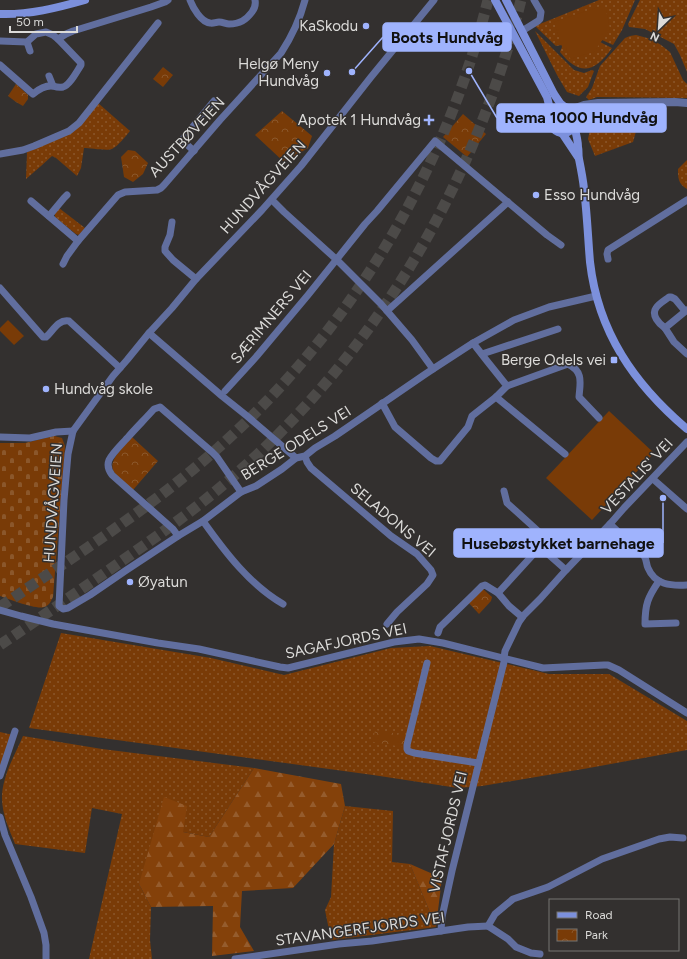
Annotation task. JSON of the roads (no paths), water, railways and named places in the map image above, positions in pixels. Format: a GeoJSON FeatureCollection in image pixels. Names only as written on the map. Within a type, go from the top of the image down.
{"type":"FeatureCollection","features":[{"type":"Feature","properties":{"kind":"main road"},"geometry":{"type":"LineString","coordinates":[[0,14],[12,15],[36,12],[59,8],[85,0]]}},
{"type":"Feature","properties":{"kind":"main road"},"geometry":{"type":"LineString","coordinates":[[495,0],[547,97],[552,127],[556,131],[562,133],[569,132],[575,124]]}},
{"type":"Feature","properties":{"kind":"main road"},"geometry":{"type":"LineString","coordinates":[[506,0],[554,94],[560,103],[574,115],[578,157],[584,189],[590,263],[596,296],[604,320],[619,352],[633,372],[653,398],[687,429]]}},
{"type":"Feature","properties":{"kind":"main road"},"geometry":{"type":"LineString","coordinates":[[551,116],[555,110],[562,108],[568,109]]}},
{"type":"Feature","properties":{"kind":"main road"},"geometry":{"type":"LineString","coordinates":[[562,133],[578,157]]}},
{"type":"Feature","properties":{"kind":"street"},"geometry":{"type":"LineString","coordinates":[[58,39],[73,31],[139,11],[168,0]]}},
{"type":"Feature","properties":{"kind":"street"},"geometry":{"type":"LineString","coordinates":[[190,0],[196,13],[205,21],[210,23],[220,22],[229,24],[244,21],[254,9],[256,4],[255,0]]}},
{"type":"Feature","properties":{"kind":"street","name":"AUSTBØVEIEN"},"geometry":{"type":"LineString","coordinates":[[63,264],[67,256],[78,242],[118,195],[125,192],[154,190],[161,188],[281,53],[288,43],[296,25],[304,0]]}},
{"type":"Feature","properties":{"kind":"street","name":"HUNDVÅGVEIEN"},"geometry":{"type":"LineString","coordinates":[[61,608],[59,602],[64,500],[68,454],[73,430],[113,376],[149,333],[196,279],[272,200],[301,166],[434,0]]}},
{"type":"Feature","properties":{"kind":"street"},"geometry":{"type":"LineString","coordinates":[[522,31],[540,19],[540,12],[534,0]]}},
{"type":"Feature","properties":{"kind":"street"},"geometry":{"type":"LineString","coordinates":[[0,154],[23,150],[73,128],[158,23]]}},
{"type":"Feature","properties":{"kind":"street"},"geometry":{"type":"LineString","coordinates":[[0,41],[27,42],[36,34],[49,33],[58,39],[80,61],[81,65],[66,85],[60,87],[46,86],[40,88],[33,94],[0,66]]}},
{"type":"Feature","properties":{"kind":"street"},"geometry":{"type":"LineString","coordinates":[[27,42],[30,51]]}},
{"type":"Feature","properties":{"kind":"street"},"geometry":{"type":"LineString","coordinates":[[49,76],[53,86]]}},
{"type":"Feature","properties":{"kind":"street"},"geometry":{"type":"LineString","coordinates":[[194,151],[182,140],[214,101]]}},
{"type":"Feature","properties":{"kind":"street"},"geometry":{"type":"LineString","coordinates":[[575,124],[587,109],[598,103]]}},
{"type":"Feature","properties":{"kind":"street"},"geometry":{"type":"LineString","coordinates":[[568,109],[598,103],[687,103]]}},
{"type":"Feature","properties":{"kind":"street","name":"SÆRIMNERS VEI"},"geometry":{"type":"LineString","coordinates":[[226,391],[256,357],[435,141],[508,202]]}},
{"type":"Feature","properties":{"kind":"street"},"geometry":{"type":"LineString","coordinates":[[49,216],[67,195]]}},
{"type":"Feature","properties":{"kind":"street"},"geometry":{"type":"LineString","coordinates":[[31,200],[78,242]]}},
{"type":"Feature","properties":{"kind":"street"},"geometry":{"type":"LineString","coordinates":[[272,200],[337,260],[387,311],[412,340],[433,369]]}},
{"type":"Feature","properties":{"kind":"street"},"geometry":{"type":"LineString","coordinates":[[608,259],[608,250],[687,200]]}},
{"type":"Feature","properties":{"kind":"street"},"geometry":{"type":"LineString","coordinates":[[387,311],[508,202],[547,235],[561,244]]}},
{"type":"Feature","properties":{"kind":"street"},"geometry":{"type":"LineString","coordinates":[[172,222],[165,251],[173,260],[196,279]]}},
{"type":"Feature","properties":{"kind":"street"},"geometry":{"type":"LineString","coordinates":[[0,288],[43,337],[46,337],[60,322],[69,322],[120,368]]}},
{"type":"Feature","properties":{"kind":"street","name":"BERGE ODELS VEI"},"geometry":{"type":"LineString","coordinates":[[61,608],[70,608],[203,521],[241,492],[256,486],[296,458],[305,456],[473,342],[514,320],[549,307],[596,296]]}},
{"type":"Feature","properties":{"kind":"street"},"geometry":{"type":"LineString","coordinates":[[665,328],[686,310],[671,297],[657,306],[654,310],[655,316],[674,342],[687,354]]}},
{"type":"Feature","properties":{"kind":"street"},"geometry":{"type":"LineString","coordinates":[[482,354],[558,329]]}},
{"type":"Feature","properties":{"kind":"street"},"geometry":{"type":"LineString","coordinates":[[149,333],[296,458]]}},
{"type":"Feature","properties":{"kind":"street"},"geometry":{"type":"LineString","coordinates":[[473,342],[507,386]]}},
{"type":"Feature","properties":{"kind":"street"},"geometry":{"type":"LineString","coordinates":[[382,403],[395,428],[431,458],[438,462],[468,427],[472,416],[507,386],[568,364],[576,370],[580,378],[579,397],[599,418]]}},
{"type":"Feature","properties":{"kind":"street"},"geometry":{"type":"LineString","coordinates":[[496,397],[565,454]]}},
{"type":"Feature","properties":{"kind":"street"},"geometry":{"type":"LineString","coordinates":[[178,536],[169,525],[112,475],[108,466],[111,457],[121,444],[154,409],[160,407],[212,452],[241,492]]}},
{"type":"Feature","properties":{"kind":"street"},"geometry":{"type":"LineString","coordinates":[[0,437],[30,438],[73,430]]}},
{"type":"Feature","properties":{"kind":"street","name":"VESTALIS' VEI"},"geometry":{"type":"LineString","coordinates":[[504,658],[505,651],[522,617],[687,442]]}},
{"type":"Feature","properties":{"kind":"street","name":"SELADONS VEI"},"geometry":{"type":"LineString","coordinates":[[305,456],[311,468],[391,536],[417,554],[432,570],[433,575],[427,584],[405,604],[391,623]]}},
{"type":"Feature","properties":{"kind":"street"},"geometry":{"type":"LineString","coordinates":[[653,479],[687,509]]}},
{"type":"Feature","properties":{"kind":"street"},"geometry":{"type":"LineString","coordinates":[[498,593],[540,547],[538,531],[507,502],[504,491]]}},
{"type":"Feature","properties":{"kind":"street"},"geometry":{"type":"LineString","coordinates":[[203,521],[232,560],[253,582],[283,604]]}},
{"type":"Feature","properties":{"kind":"street"},"geometry":{"type":"LineString","coordinates":[[610,524],[645,557],[650,572],[658,581],[673,586],[687,586]]}},
{"type":"Feature","properties":{"kind":"street"},"geometry":{"type":"LineString","coordinates":[[540,547],[566,570]]}},
{"type":"Feature","properties":{"kind":"street"},"geometry":{"type":"LineString","coordinates":[[658,581],[647,603],[645,624],[676,623]]}},
{"type":"Feature","properties":{"kind":"street"},"geometry":{"type":"LineString","coordinates":[[438,633],[440,627],[482,586],[486,586],[498,593],[522,617]]}},
{"type":"Feature","properties":{"kind":"street","name":"SAGAFJORDS VEI"},"geometry":{"type":"LineString","coordinates":[[0,610],[53,624],[158,643],[199,648],[280,668],[288,668],[394,642],[413,639],[443,643],[543,668],[608,666],[618,670],[687,713]]}},
{"type":"Feature","properties":{"kind":"street","name":"VISTAFJORDS VEI"},"geometry":{"type":"LineString","coordinates":[[441,931],[442,918],[452,872],[504,658]]}},
{"type":"Feature","properties":{"kind":"street","name":"VISTAFJORDS VEI"},"geometry":{"type":"LineString","coordinates":[[427,663],[407,745],[408,751],[478,763]]}},
{"type":"Feature","properties":{"kind":"street"},"geometry":{"type":"LineString","coordinates":[[0,776],[15,731]]}},
{"type":"Feature","properties":{"kind":"street"},"geometry":{"type":"LineString","coordinates":[[0,817],[5,835],[31,897],[44,933],[46,959]]}},
{"type":"Feature","properties":{"kind":"street"},"geometry":{"type":"LineString","coordinates":[[540,954],[531,953],[516,947],[508,939],[488,926],[495,914],[513,899],[548,887],[602,859],[659,839],[670,837],[683,838]]}},
{"type":"Feature","properties":{"kind":"street","name":"STAVANGERFJORDS VEI"},"geometry":{"type":"LineString","coordinates":[[235,959],[285,951],[488,926]]}},
{"type":"Feature","properties":{"kind":"tunnel"},"geometry":{"type":"LineString","coordinates":[[0,607],[112,531],[192,470],[218,448],[266,402],[310,352],[351,300],[387,244],[419,186],[446,126],[470,64],[488,0]]}},
{"type":"Feature","properties":{"kind":"tunnel"},"geometry":{"type":"LineString","coordinates":[[0,645],[137,551],[216,491],[271,442],[321,388],[367,331],[408,270],[444,206],[475,139],[501,71],[521,0]]}},
{"type":"Feature","properties":{"kind":"place","name":"KaSkodu"},"geometry":{"type":"Point","coordinates":[366,26]}},
{"type":"Feature","properties":{"kind":"place","name":"Rema 1000 Hundvåg"},"geometry":{"type":"Point","coordinates":[469,71]}},
{"type":"Feature","properties":{"kind":"place","name":"Boots Hundvåg"},"geometry":{"type":"Point","coordinates":[352,72]}},
{"type":"Feature","properties":{"kind":"place","name":"Helgø Meny Hundvåg"},"geometry":{"type":"Point","coordinates":[327,73]}},
{"type":"Feature","properties":{"kind":"place","name":"Apotek 1 Hundvåg"},"geometry":{"type":"Point","coordinates":[429,120]}},
{"type":"Feature","properties":{"kind":"place","name":"Esso Hundvåg"},"geometry":{"type":"Point","coordinates":[536,195]}},
{"type":"Feature","properties":{"kind":"place","name":"Berge Odels vei"},"geometry":{"type":"Point","coordinates":[614,360]}},
{"type":"Feature","properties":{"kind":"place","name":"Hundvåg skole"},"geometry":{"type":"Point","coordinates":[46,389]}},
{"type":"Feature","properties":{"kind":"place","name":"Husebøstykket barnehage"},"geometry":{"type":"Point","coordinates":[663,498]}},
{"type":"Feature","properties":{"kind":"place","name":"Øyatun"},"geometry":{"type":"Point","coordinates":[130,582]}}]}
